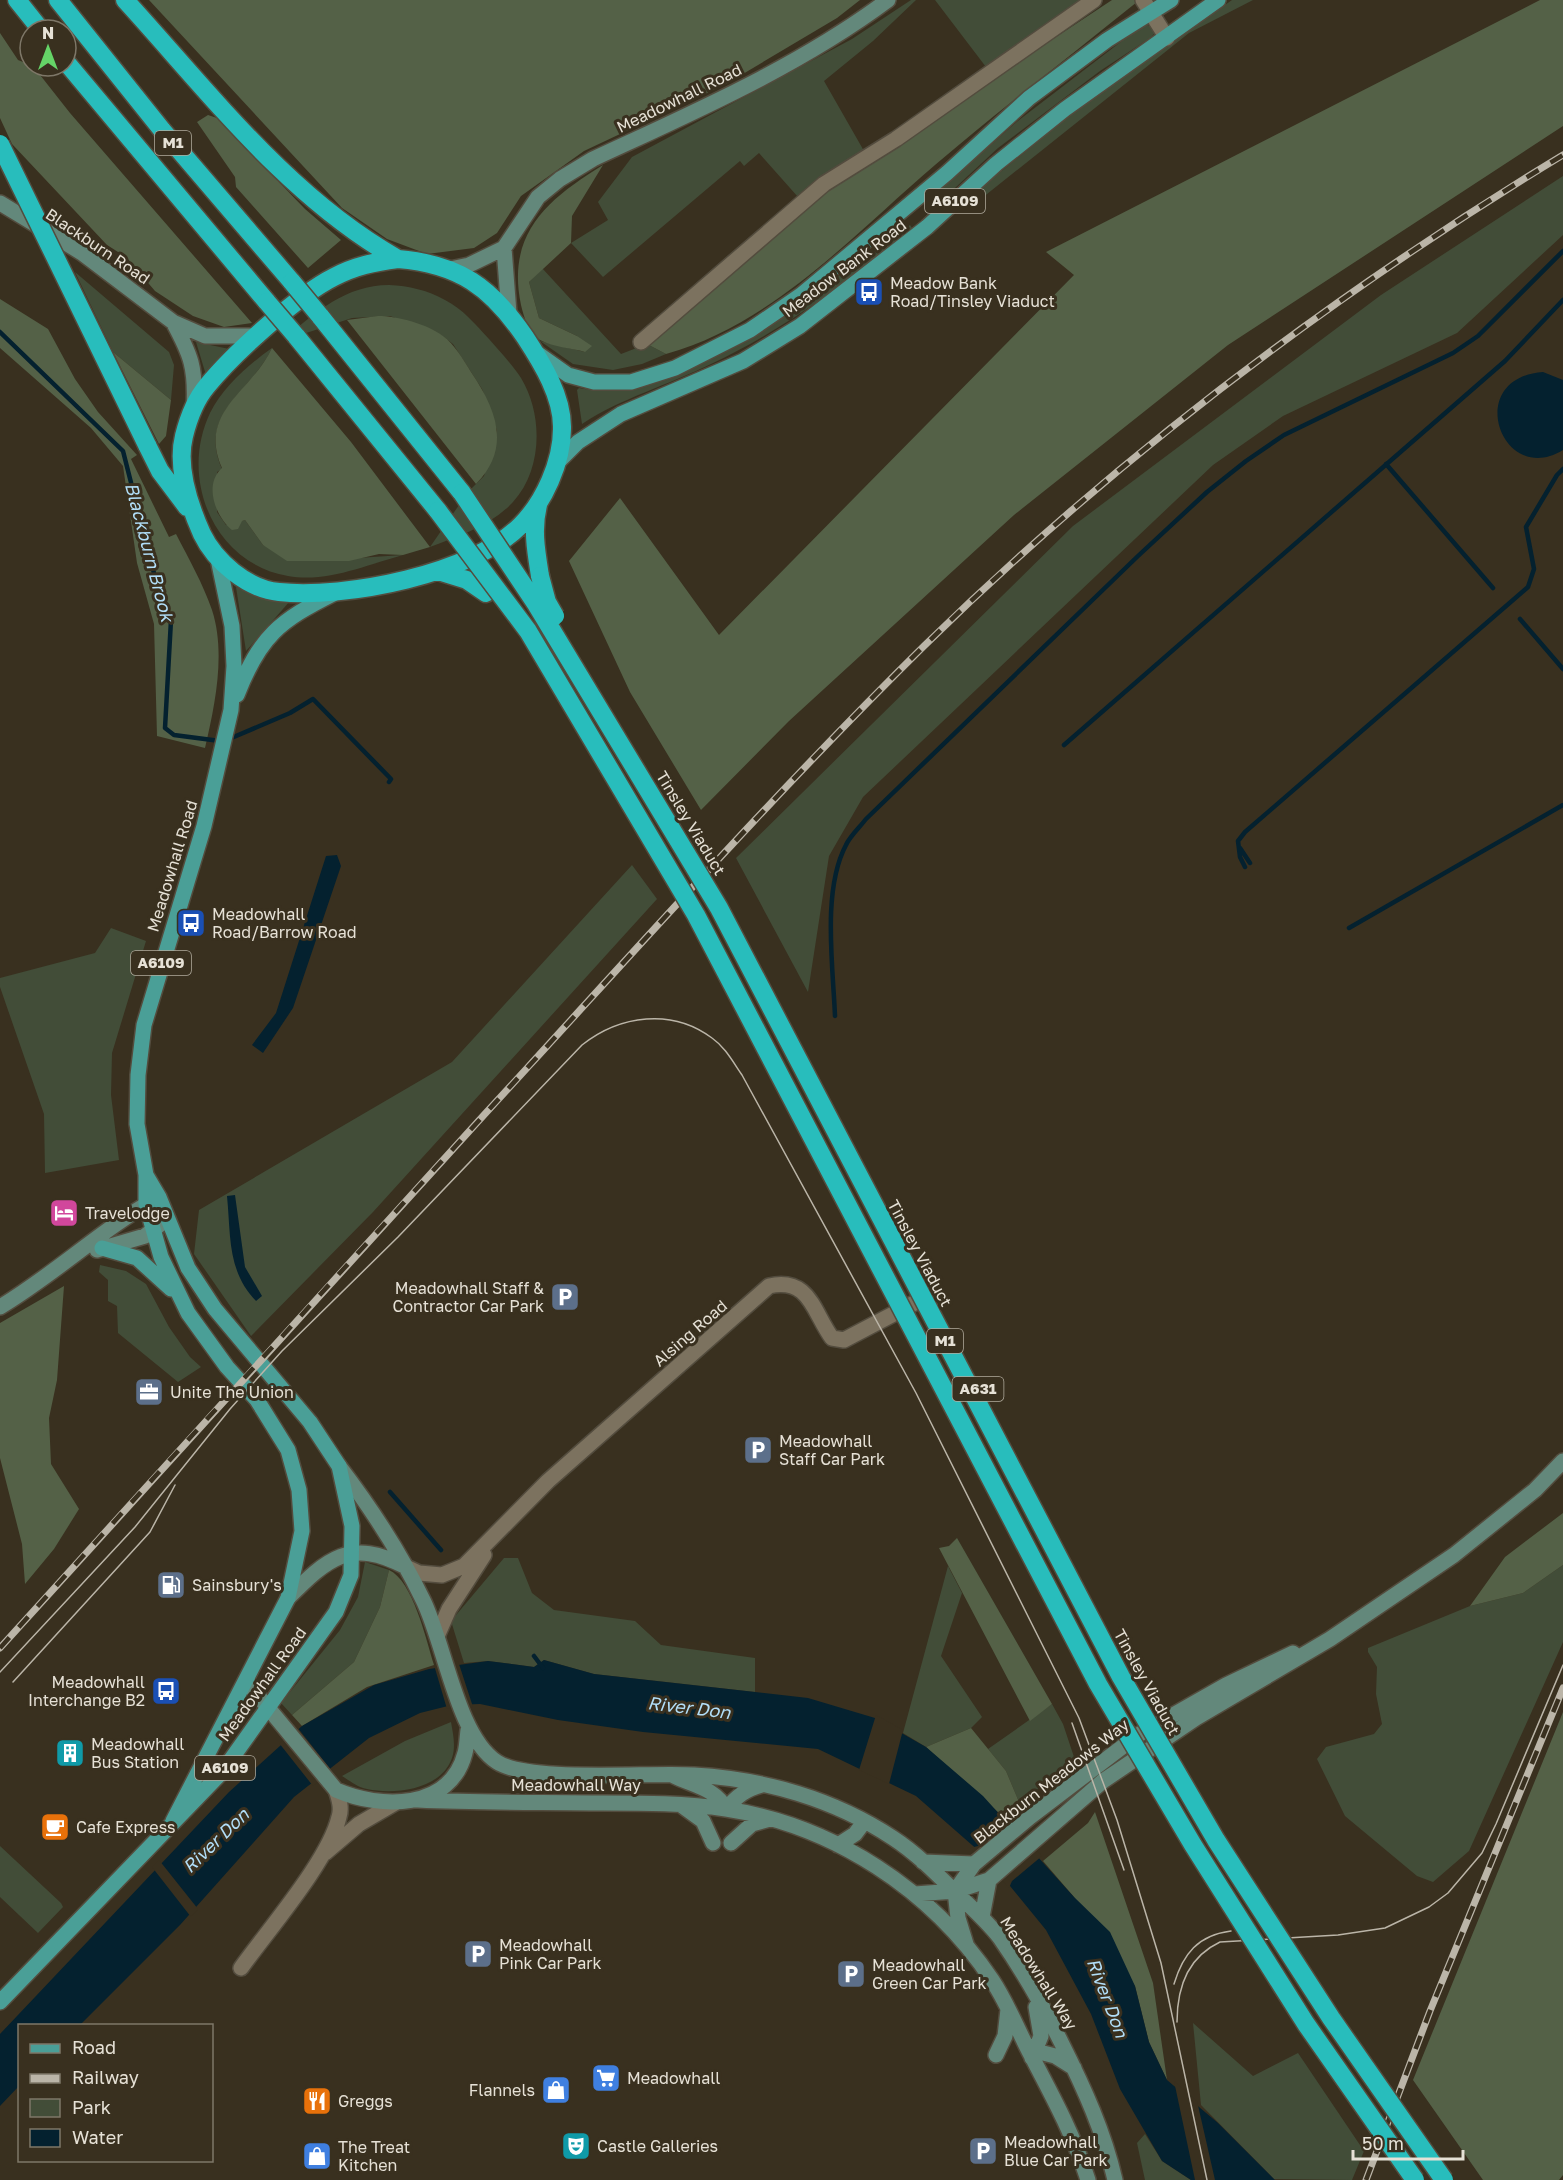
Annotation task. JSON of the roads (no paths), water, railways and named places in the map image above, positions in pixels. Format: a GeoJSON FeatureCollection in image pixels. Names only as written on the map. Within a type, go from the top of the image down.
{"type":"FeatureCollection","features":[{"type":"Feature","properties":{"kind":"highway"},"geometry":{"type":"LineString","coordinates":[[17,0],[31,18]]}},
{"type":"Feature","properties":{"kind":"highway","name":"Tinsley Viaduct"},"geometry":{"type":"LineString","coordinates":[[58,0],[162,130],[320,316],[462,493],[536,604],[719,908],[1121,1677],[1216,1840],[1324,2008],[1444,2180]]}},
{"type":"Feature","properties":{"kind":"highway"},"geometry":{"type":"LineString","coordinates":[[125,0],[262,152],[328,214],[398,259]]}},
{"type":"Feature","properties":{"kind":"highway","name":"M1"},"geometry":{"type":"LineString","coordinates":[[78,76],[296,336],[438,511],[528,631],[696,915],[1116,1714],[1192,1845],[1305,2024],[1415,2180]]}},
{"type":"Feature","properties":{"kind":"highway"},"geometry":{"type":"LineString","coordinates":[[0,144],[160,471],[195,518],[218,559],[252,584],[276,592],[337,591],[387,585],[438,571],[469,558],[520,526],[539,503],[556,464],[562,429],[559,403],[534,351],[508,314],[472,279],[450,269],[424,262],[398,259],[363,264],[315,286],[258,336],[206,387],[194,407],[183,439],[183,473],[195,518]]}},
{"type":"Feature","properties":{"kind":"highway","name":"Tinsley Viaduct"},"geometry":{"type":"LineString","coordinates":[[539,503],[534,521],[534,539],[547,602],[725,903],[1131,1676],[1234,1851],[1340,2015],[1454,2180]]}},
{"type":"Feature","properties":{"kind":"highway","name":"A631"},"geometry":{"type":"LineString","coordinates":[[438,571],[467,580],[486,593],[522,636],[689,917],[1087,1683],[1296,2027],[1404,2180]]}},
{"type":"Feature","properties":{"kind":"main road","name":"Meadow Bank Road"},"geometry":{"type":"LineString","coordinates":[[534,351],[568,375],[594,382],[631,382],[675,368],[750,330],[801,295],[908,206],[1029,98],[1107,40],[1147,6],[1170,0]]}},
{"type":"Feature","properties":{"kind":"main road","name":"Meadow Bank Road"},"geometry":{"type":"LineString","coordinates":[[556,464],[578,442],[621,414],[742,361],[800,326],[927,227],[996,164],[1065,109],[1218,0]]}},
{"type":"Feature","properties":{"kind":"main road"},"geometry":{"type":"LineString","coordinates":[[908,206],[927,227]]}},
{"type":"Feature","properties":{"kind":"main road","name":"Meadowhall Road"},"geometry":{"type":"LineString","coordinates":[[173,1821],[288,1598],[302,1531],[299,1490],[288,1450],[257,1400],[227,1367],[180,1297],[161,1257],[153,1232],[152,1201],[138,1134],[136,1098],[144,1025],[204,826],[230,717],[234,666],[232,626],[218,559]]}},
{"type":"Feature","properties":{"kind":"main road","name":"Meadowhall Road"},"geometry":{"type":"LineString","coordinates":[[230,717],[247,670],[279,624],[337,591]]}},
{"type":"Feature","properties":{"kind":"main road","name":"Meadowhall Road"},"geometry":{"type":"LineString","coordinates":[[0,2002],[222,1772],[336,1612],[351,1575],[352,1526],[339,1466],[287,1392],[215,1309],[188,1268],[167,1219],[152,1201]]}},
{"type":"Feature","properties":{"kind":"main road"},"geometry":{"type":"LineString","coordinates":[[102,1248],[136,1258],[152,1269],[180,1297]]}},
{"type":"Feature","properties":{"kind":"street","name":"Meadowhall Road"},"geometry":{"type":"LineString","coordinates":[[450,269],[469,265],[504,248],[538,198],[560,179],[593,159],[804,55],[859,22],[888,0]]}},
{"type":"Feature","properties":{"kind":"street"},"geometry":{"type":"LineString","coordinates":[[641,342],[824,184],[896,139],[1094,0]]}},
{"type":"Feature","properties":{"kind":"street"},"geometry":{"type":"LineString","coordinates":[[1147,6],[1167,38]]}},
{"type":"Feature","properties":{"kind":"street","name":"Blackburn Road"},"geometry":{"type":"LineString","coordinates":[[0,203],[82,253],[173,322],[205,336],[258,336]]}},
{"type":"Feature","properties":{"kind":"street"},"geometry":{"type":"LineString","coordinates":[[504,248],[508,314]]}},
{"type":"Feature","properties":{"kind":"street","name":"Blackburn Road"},"geometry":{"type":"LineString","coordinates":[[173,322],[189,351],[196,377],[194,407]]}},
{"type":"Feature","properties":{"kind":"street"},"geometry":{"type":"LineString","coordinates":[[0,1307],[7,1298],[75,1257],[95,1238],[152,1201]]}},
{"type":"Feature","properties":{"kind":"street"},"geometry":{"type":"LineString","coordinates":[[75,1257],[153,1232],[167,1219]]}},
{"type":"Feature","properties":{"kind":"street","name":"Alsing Road"},"geometry":{"type":"LineString","coordinates":[[406,1567],[430,1575],[449,1574],[464,1566],[548,1481],[769,1286],[781,1284],[792,1286],[807,1294],[832,1338],[844,1340],[922,1299]]}},
{"type":"Feature","properties":{"kind":"street","name":"Blackburn Meadows Way"},"geometry":{"type":"LineString","coordinates":[[955,1892],[993,1876],[1103,1780],[1196,1718],[1330,1639],[1454,1555],[1535,1490],[1563,1461]]}},
{"type":"Feature","properties":{"kind":"street","name":"Meadowhall Road"},"geometry":{"type":"LineString","coordinates":[[339,1466],[365,1500],[406,1567]]}},
{"type":"Feature","properties":{"kind":"street","name":"Alsing Road"},"geometry":{"type":"LineString","coordinates":[[438,1634],[448,1609],[495,1537]]}},
{"type":"Feature","properties":{"kind":"street","name":"Meadowhall Road"},"geometry":{"type":"LineString","coordinates":[[288,1598],[327,1561],[353,1553],[391,1559],[406,1567]]}},
{"type":"Feature","properties":{"kind":"street","name":"Meadowhall Way"},"geometry":{"type":"LineString","coordinates":[[406,1567],[438,1634],[468,1730],[488,1755],[500,1764],[516,1770],[559,1774],[668,1774],[723,1777],[766,1785],[821,1802],[864,1822],[894,1838],[924,1862],[982,1917],[999,1937],[1033,1992],[1074,2068],[1104,2138],[1115,2180]]}},
{"type":"Feature","properties":{"kind":"street","name":"Blackburn Meadows Way"},"geometry":{"type":"LineString","coordinates":[[955,1892],[978,1861],[1030,1817],[1138,1735],[1271,1661],[1330,1639]]}},
{"type":"Feature","properties":{"kind":"street"},"geometry":{"type":"LineString","coordinates":[[241,1968],[322,1856],[339,1817],[340,1804],[336,1790],[246,1681]]}},
{"type":"Feature","properties":{"kind":"street","name":"Meadowhall Way"},"geometry":{"type":"LineString","coordinates":[[418,1800],[434,1795],[448,1784],[465,1754],[468,1730]]}},
{"type":"Feature","properties":{"kind":"street"},"geometry":{"type":"LineString","coordinates":[[668,1774],[697,1787],[709,1789],[720,1798],[726,1809],[736,1797],[749,1788],[766,1785]]}},
{"type":"Feature","properties":{"kind":"street","name":"Meadowhall Way"},"geometry":{"type":"LineString","coordinates":[[336,1790],[354,1798],[395,1803],[418,1800],[679,1804],[726,1809],[773,1818],[838,1845],[886,1872],[915,1894],[967,1946],[993,1981],[1032,2052],[1072,2135],[1088,2180]]}},
{"type":"Feature","properties":{"kind":"street"},"geometry":{"type":"LineString","coordinates":[[322,1856],[359,1824],[395,1803]]}},
{"type":"Feature","properties":{"kind":"street"},"geometry":{"type":"LineString","coordinates":[[679,1804],[703,1821],[713,1843]]}},
{"type":"Feature","properties":{"kind":"street"},"geometry":{"type":"LineString","coordinates":[[731,1843],[752,1824],[773,1818]]}},
{"type":"Feature","properties":{"kind":"street"},"geometry":{"type":"LineString","coordinates":[[838,1845],[855,1834],[864,1822]]}},
{"type":"Feature","properties":{"kind":"street"},"geometry":{"type":"LineString","coordinates":[[924,1862],[978,1861]]}},
{"type":"Feature","properties":{"kind":"street"},"geometry":{"type":"LineString","coordinates":[[982,1917],[993,1876]]}},
{"type":"Feature","properties":{"kind":"street"},"geometry":{"type":"LineString","coordinates":[[915,1894],[955,1892],[958,1918],[967,1946]]}},
{"type":"Feature","properties":{"kind":"street"},"geometry":{"type":"LineString","coordinates":[[1033,1992],[1042,2028],[1032,2052],[1055,2056],[1074,2068]]}},
{"type":"Feature","properties":{"kind":"street"},"geometry":{"type":"LineString","coordinates":[[996,2055],[1005,2036],[1008,2009]]}},
{"type":"Feature","properties":{"kind":"water"},"geometry":{"type":"Polygon","coordinates":[[[1543,372],[1563,380],[1563,450],[1541,458],[1523,455],[1509,444],[1500,428],[1498,409],[1503,392],[1518,379],[1543,372]]]}},
{"type":"Feature","properties":{"kind":"water"},"geometry":{"type":"Polygon","coordinates":[[[337,855],[341,866],[293,1008],[263,1053],[252,1045],[276,1013],[326,856],[337,855]]]}},
{"type":"Feature","properties":{"kind":"water"},"geometry":{"type":"Polygon","coordinates":[[[235,1195],[245,1267],[262,1296],[256,1301],[240,1278],[232,1252],[227,1196],[235,1195]]]}},
{"type":"Feature","properties":{"kind":"water","name":"River Don"},"geometry":{"type":"Polygon","coordinates":[[[544,1660],[594,1674],[808,1698],[875,1718],[926,1747],[983,1796],[1074,1897],[1110,1932],[1135,1986],[1149,2042],[1167,2080],[1218,2123],[1275,2180],[1191,2180],[1162,2161],[1120,2089],[1091,2014],[1046,1930],[988,1859],[916,1796],[818,1749],[643,1732],[558,1720],[480,1704],[452,1705],[420,1713],[369,1738],[294,1797],[180,1925],[81,2024],[18,2024],[18,2087],[0,2106],[0,2034],[229,1792],[302,1726],[374,1685],[429,1669],[488,1661],[534,1667],[544,1660]]]}},
{"type":"Feature","properties":{"kind":"waterway"},"geometry":{"type":"LineString","coordinates":[[835,1016],[831,952],[831,906],[834,884],[846,845],[866,819],[1207,492],[1284,435],[1453,353],[1478,336],[1563,251]]}},
{"type":"Feature","properties":{"kind":"waterway"},"geometry":{"type":"LineString","coordinates":[[1064,745],[1505,361],[1563,300]]}},
{"type":"Feature","properties":{"kind":"waterway","name":"Blackburn Brook"},"geometry":{"type":"LineString","coordinates":[[0,332],[123,451],[160,597],[171,620],[165,728],[174,735],[220,741]]}},
{"type":"Feature","properties":{"kind":"waterway"},"geometry":{"type":"LineString","coordinates":[[1386,464],[1493,588]]}},
{"type":"Feature","properties":{"kind":"waterway"},"geometry":{"type":"LineString","coordinates":[[1245,867],[1240,857],[1238,841],[1245,832],[1528,587],[1534,569],[1526,527],[1557,475],[1563,469]]}},
{"type":"Feature","properties":{"kind":"waterway"},"geometry":{"type":"LineString","coordinates":[[1520,619],[1563,669]]}},
{"type":"Feature","properties":{"kind":"waterway","name":"Blackburn Brook"},"geometry":{"type":"LineString","coordinates":[[229,739],[290,713],[313,699],[391,779],[389,782]]}},
{"type":"Feature","properties":{"kind":"waterway"},"geometry":{"type":"LineString","coordinates":[[1349,928],[1563,805]]}},
{"type":"Feature","properties":{"kind":"waterway"},"geometry":{"type":"LineString","coordinates":[[1240,848],[1250,863]]}},
{"type":"Feature","properties":{"kind":"waterway","name":"Blackburn Brook"},"geometry":{"type":"LineString","coordinates":[[390,1492],[441,1550]]}},
{"type":"Feature","properties":{"kind":"waterway"},"geometry":{"type":"LineString","coordinates":[[534,1656],[543,1668]]}},
{"type":"Feature","properties":{"kind":"tram line"},"geometry":{"type":"LineString","coordinates":[[0,1672],[135,1527],[230,1409],[282,1351],[398,1237],[582,1045],[613,1027],[646,1019],[680,1022],[696,1028],[721,1046],[742,1075],[916,1393],[1079,1718],[1117,1820],[1161,1963],[1207,2180]]}},
{"type":"Feature","properties":{"kind":"tram line"},"geometry":{"type":"LineString","coordinates":[[13,1682],[150,1532],[175,1485]]}},
{"type":"Feature","properties":{"kind":"tram line"},"geometry":{"type":"LineString","coordinates":[[1177,2022],[1179,1997],[1186,1975],[1200,1956],[1220,1942],[1338,1935],[1385,1928],[1429,1907],[1448,1893],[1482,1853],[1563,1665]]}},
{"type":"Feature","properties":{"kind":"tram line"},"geometry":{"type":"LineString","coordinates":[[1072,1723],[1124,1870]]}},
{"type":"Feature","properties":{"kind":"tram line"},"geometry":{"type":"LineString","coordinates":[[1174,1984],[1182,1964],[1194,1948],[1209,1937],[1231,1931]]}},
{"type":"Feature","properties":{"kind":"railway"},"geometry":{"type":"LineString","coordinates":[[0,1648],[674,907],[773,801],[924,646],[1073,510],[1230,382],[1394,264],[1563,155]]}},
{"type":"Feature","properties":{"kind":"railway"},"geometry":{"type":"LineString","coordinates":[[1366,2180],[1430,2011],[1563,1688]]}},
{"type":"Feature","properties":{"kind":"place","name":"Meadow Bank Road/Tinsley Viaduct"},"geometry":{"type":"Point","coordinates":[869,292]}},
{"type":"Feature","properties":{"kind":"place","name":"Meadowhall Road/Barrow Road"},"geometry":{"type":"Point","coordinates":[191,923]}},
{"type":"Feature","properties":{"kind":"place","name":"Travelodge"},"geometry":{"type":"Point","coordinates":[64,1213]}},
{"type":"Feature","properties":{"kind":"place","name":"Meadowhall Staff & Contractor Car Park"},"geometry":{"type":"Point","coordinates":[565,1297]}},
{"type":"Feature","properties":{"kind":"place","name":"Unite The Union"},"geometry":{"type":"Point","coordinates":[149,1392]}},
{"type":"Feature","properties":{"kind":"place","name":"Meadowhall Staff Car Park"},"geometry":{"type":"Point","coordinates":[758,1450]}},
{"type":"Feature","properties":{"kind":"place","name":"Sainsbury's"},"geometry":{"type":"Point","coordinates":[171,1585]}},
{"type":"Feature","properties":{"kind":"place","name":"Meadowhall Interchange B2"},"geometry":{"type":"Point","coordinates":[166,1691]}},
{"type":"Feature","properties":{"kind":"place","name":"Meadowhall Bus Station"},"geometry":{"type":"Point","coordinates":[70,1753]}},
{"type":"Feature","properties":{"kind":"place","name":"Cafe Express"},"geometry":{"type":"Point","coordinates":[55,1827]}},
{"type":"Feature","properties":{"kind":"place","name":"Meadowhall Pink Car Park"},"geometry":{"type":"Point","coordinates":[478,1954]}},
{"type":"Feature","properties":{"kind":"place","name":"Meadowhall Green Car Park"},"geometry":{"type":"Point","coordinates":[851,1974]}},
{"type":"Feature","properties":{"kind":"place","name":"Meadowhall"},"geometry":{"type":"Point","coordinates":[606,2078]}},
{"type":"Feature","properties":{"kind":"place","name":"Flannels"},"geometry":{"type":"Point","coordinates":[556,2090]}},
{"type":"Feature","properties":{"kind":"place","name":"Greggs"},"geometry":{"type":"Point","coordinates":[317,2101]}},
{"type":"Feature","properties":{"kind":"place","name":"Castle Galleries"},"geometry":{"type":"Point","coordinates":[576,2146]}},
{"type":"Feature","properties":{"kind":"place","name":"Meadowhall Blue Car Park"},"geometry":{"type":"Point","coordinates":[983,2151]}},
{"type":"Feature","properties":{"kind":"place","name":"The Treat Kitchen"},"geometry":{"type":"Point","coordinates":[317,2156]}}]}
